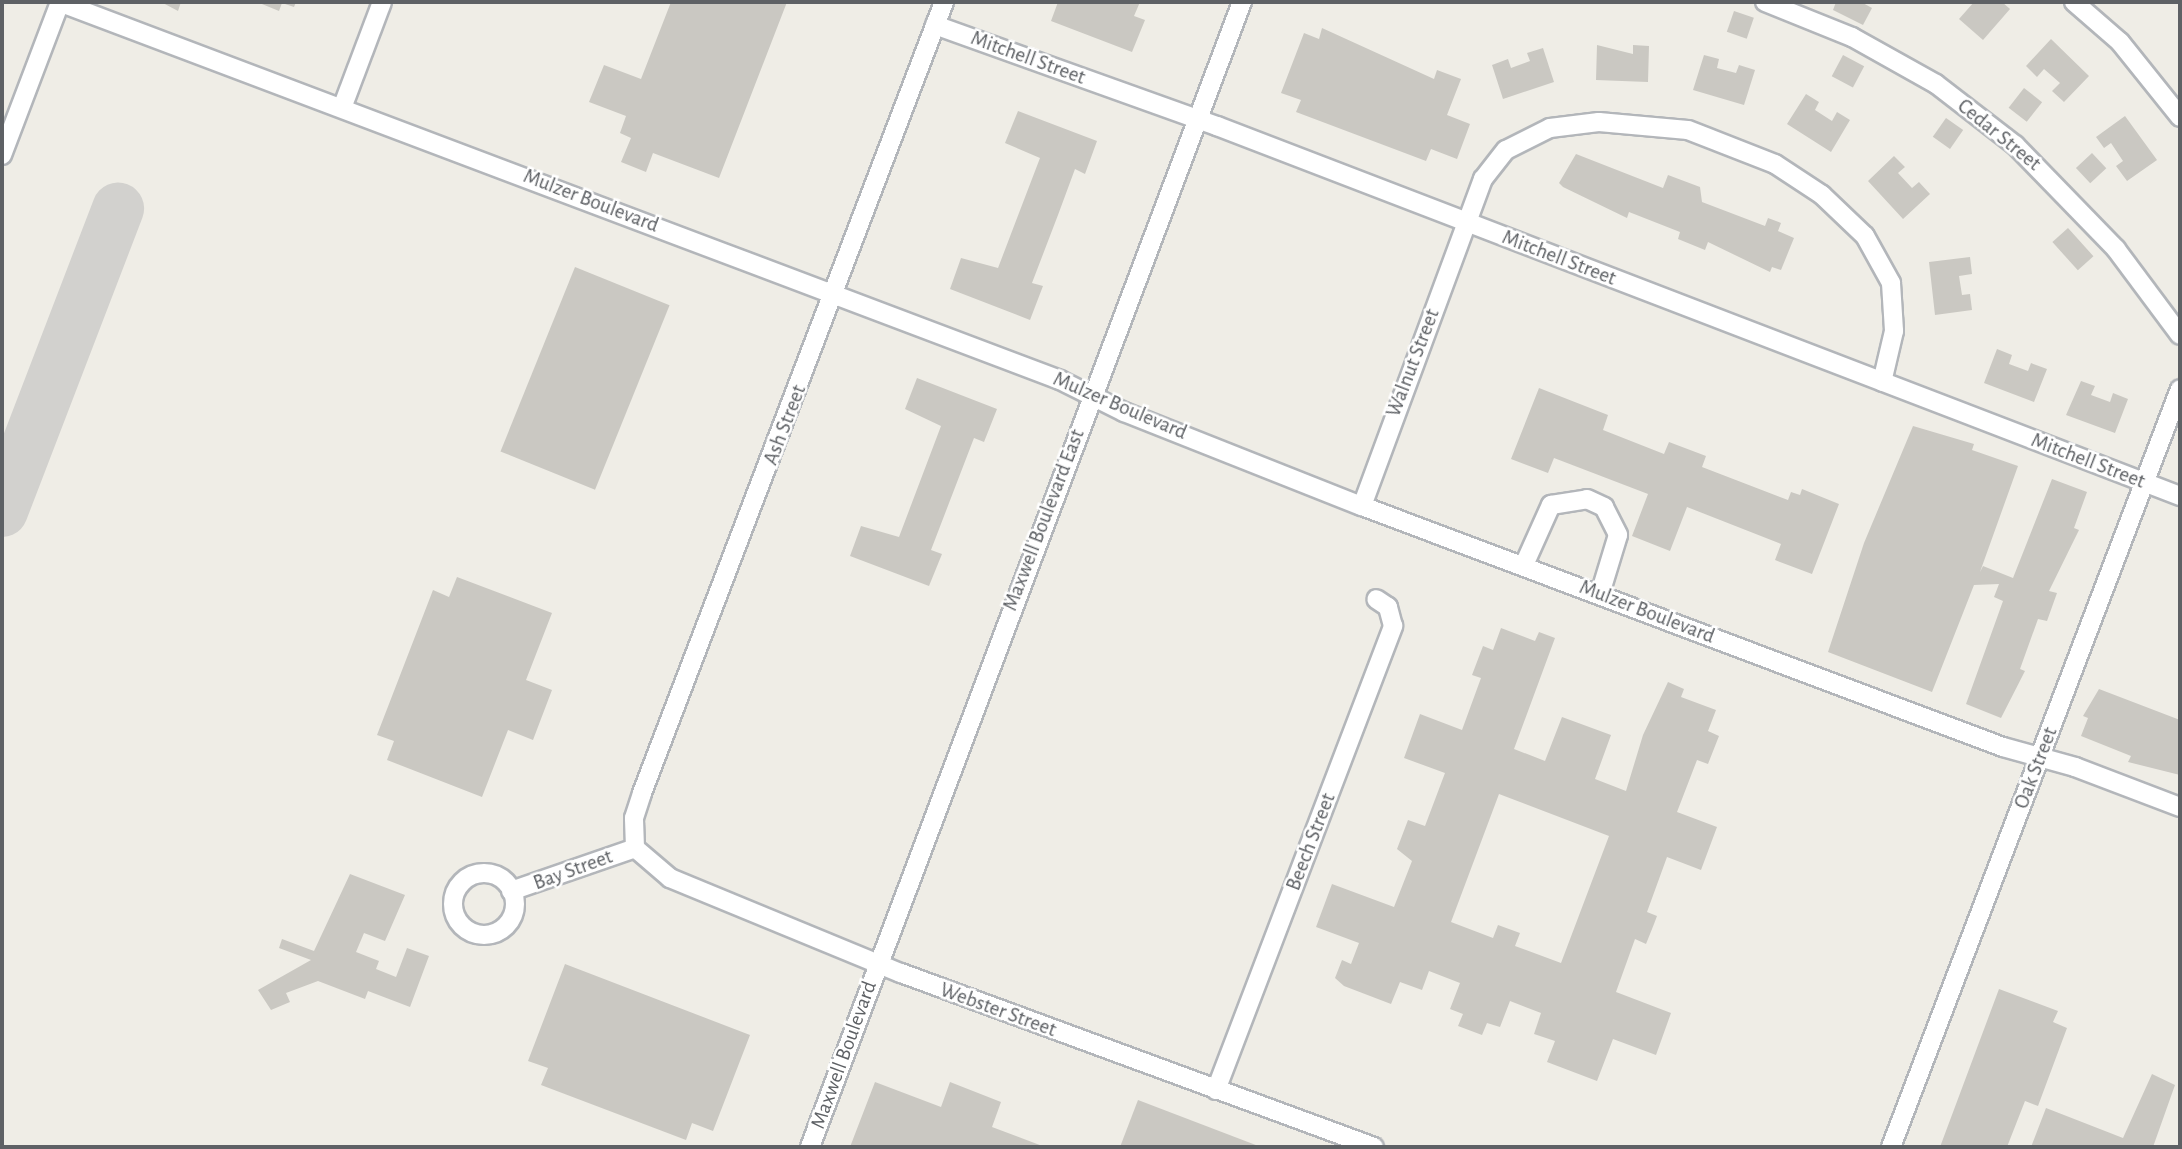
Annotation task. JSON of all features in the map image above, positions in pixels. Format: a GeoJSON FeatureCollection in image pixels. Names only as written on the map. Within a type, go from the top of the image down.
{"type":"FeatureCollection","features":[{"type":"Feature","properties":{"kind":"street"},"geometry":{"type":"LineString","coordinates":[[2,155],[60,2]]}},
{"type":"Feature","properties":{"kind":"street","name":"Mulzer Boulevard"},"geometry":{"type":"LineString","coordinates":[[60,2],[835,294],[1362,506],[2180,807]]}},
{"type":"Feature","properties":{"kind":"street"},"geometry":{"type":"LineString","coordinates":[[342,108],[382,2]]}},
{"type":"Feature","properties":{"kind":"street","name":"Ash Street"},"geometry":{"type":"LineString","coordinates":[[635,848],[634,818],[642,793],[835,294],[944,2]]}},
{"type":"Feature","properties":{"kind":"street","name":"Maxwell Boulevard East"},"geometry":{"type":"LineString","coordinates":[[878,962],[1242,2]]}},
{"type":"Feature","properties":{"kind":"street","name":"Cedar Street"},"geometry":{"type":"LineString","coordinates":[[1765,2],[1852,37],[1924,77],[2015,145],[2116,249],[2180,335]]}},
{"type":"Feature","properties":{"kind":"street"},"geometry":{"type":"LineString","coordinates":[[2074,2],[2120,43],[2180,117]]}},
{"type":"Feature","properties":{"kind":"street","name":"Mitchell Street"},"geometry":{"type":"LineString","coordinates":[[935,25],[1198,119],[2180,496]]}},
{"type":"Feature","properties":{"kind":"street","name":"Walnut Street"},"geometry":{"type":"LineString","coordinates":[[1362,506],[1466,222],[1492,164],[1523,139],[1550,128],[1640,123],[1733,144],[1822,195],[1878,255],[1895,310],[1882,382]]}},
{"type":"Feature","properties":{"kind":"street","name":"Oak Street"},"geometry":{"type":"LineString","coordinates":[[1891,1147],[2180,389]]}},
{"type":"Feature","properties":{"kind":"street"},"geometry":{"type":"LineString","coordinates":[[1524,565],[1551,505],[1587,499],[1604,507],[1618,535],[1600,594]]}},
{"type":"Feature","properties":{"kind":"street","name":"Beech Street"},"geometry":{"type":"LineString","coordinates":[[1216,1090],[1393,626],[1388,607],[1376,599]]}},
{"type":"Feature","properties":{"kind":"street","name":"Bay Street"},"geometry":{"type":"LineString","coordinates":[[511,891],[635,848]]}},
{"type":"Feature","properties":{"kind":"street","name":"Webster Street"},"geometry":{"type":"LineString","coordinates":[[635,848],[670,878],[878,962],[1374,1147]]}},
{"type":"Feature","properties":{"kind":"street","name":"Maxwell Boulevard"},"geometry":{"type":"LineString","coordinates":[[810,1147],[878,962]]}},
{"type":"Feature","properties":{"kind":"building"},"geometry":{"type":"Polygon","coordinates":[[[161,2],[181,2],[178,11],[161,2]]]}},
{"type":"Feature","properties":{"kind":"building"},"geometry":{"type":"Polygon","coordinates":[[[257,2],[296,2],[294,7],[282,3],[279,11],[257,2]]]}},
{"type":"Feature","properties":{"kind":"building"},"geometry":{"type":"Polygon","coordinates":[[[671,2],[787,2],[719,178],[653,153],[646,172],[621,162],[631,138],[620,133],[626,116],[589,102],[604,65],[641,79],[671,2]]]}},
{"type":"Feature","properties":{"kind":"building"},"geometry":{"type":"Polygon","coordinates":[[[1058,2],[1140,2],[1134,16],[1145,20],[1132,52],[1051,21],[1058,2]]]}},
{"type":"Feature","properties":{"kind":"building"},"geometry":{"type":"Polygon","coordinates":[[[1836,2],[1861,2],[1872,8],[1863,25],[1833,10],[1836,2]]]}},
{"type":"Feature","properties":{"kind":"building"},"geometry":{"type":"Polygon","coordinates":[[[1974,2],[2002,2],[2010,9],[1983,40],[1959,19],[1974,2]]]}},
{"type":"Feature","properties":{"kind":"building"},"geometry":{"type":"Polygon","coordinates":[[[1734,11],[1754,18],[1747,39],[1727,32],[1734,11]]]}},
{"type":"Feature","properties":{"kind":"building"},"geometry":{"type":"Polygon","coordinates":[[[1322,28],[1434,79],[1437,70],[1461,79],[1447,115],[1470,124],[1457,159],[1431,149],[1426,161],[1296,112],[1301,100],[1281,93],[1304,33],[1319,39],[1322,28]]]}},
{"type":"Feature","properties":{"kind":"building"},"geometry":{"type":"Polygon","coordinates":[[[2051,39],[2089,76],[2064,102],[2052,91],[2060,83],[2044,69],[2037,77],[2026,66],[2051,39]]]}},
{"type":"Feature","properties":{"kind":"building"},"geometry":{"type":"Polygon","coordinates":[[[1597,45],[1633,54],[1633,45],[1649,46],[1648,82],[1596,80],[1597,45]]]}},
{"type":"Feature","properties":{"kind":"building"},"geometry":{"type":"Polygon","coordinates":[[[1543,48],[1554,82],[1503,99],[1492,65],[1508,59],[1511,68],[1530,61],[1527,53],[1543,48]]]}},
{"type":"Feature","properties":{"kind":"building"},"geometry":{"type":"Polygon","coordinates":[[[1704,55],[1719,59],[1717,68],[1736,73],[1739,65],[1755,70],[1744,105],[1693,90],[1704,55]]]}},
{"type":"Feature","properties":{"kind":"building"},"geometry":{"type":"Polygon","coordinates":[[[1843,55],[1864,66],[1853,87],[1832,76],[1843,55]]]}},
{"type":"Feature","properties":{"kind":"building"},"geometry":{"type":"Polygon","coordinates":[[[2024,88],[2042,102],[2027,122],[2009,108],[2024,88]]]}},
{"type":"Feature","properties":{"kind":"building"},"geometry":{"type":"Polygon","coordinates":[[[1806,94],[1819,102],[1815,110],[1832,121],[1837,112],[1850,120],[1831,152],[1787,124],[1806,94]]]}},
{"type":"Feature","properties":{"kind":"building"},"geometry":{"type":"Polygon","coordinates":[[[1018,111],[1097,141],[1085,174],[1075,169],[1032,283],[1043,286],[1030,320],[950,289],[961,258],[998,268],[1040,158],[1005,143],[1018,111]]]}},
{"type":"Feature","properties":{"kind":"building"},"geometry":{"type":"Polygon","coordinates":[[[2125,116],[2157,160],[2127,181],[2116,166],[2123,161],[2111,143],[2104,148],[2096,137],[2125,116]]]}},
{"type":"Feature","properties":{"kind":"building"},"geometry":{"type":"Polygon","coordinates":[[[1946,118],[1963,130],[1950,149],[1933,137],[1946,118]]]}},
{"type":"Feature","properties":{"kind":"building"},"geometry":{"type":"Polygon","coordinates":[[[2092,153],[2106,168],[2090,183],[2076,168],[2092,153]]]}},
{"type":"Feature","properties":{"kind":"building"},"geometry":{"type":"Polygon","coordinates":[[[1576,154],[1663,188],[1668,175],[1700,187],[1702,202],[1765,226],[1768,218],[1781,223],[1778,231],[1794,238],[1781,270],[1772,267],[1770,272],[1708,242],[1705,250],[1678,239],[1680,232],[1629,212],[1627,218],[1563,187],[1559,183],[1576,154]]]}},
{"type":"Feature","properties":{"kind":"building"},"geometry":{"type":"Polygon","coordinates":[[[1894,156],[1905,167],[1898,173],[1912,188],[1919,182],[1930,194],[1903,219],[1868,181],[1894,156]]]}},
{"type":"Feature","properties":{"kind":"building"},"geometry":{"type":"Polygon","coordinates":[[[2068,228],[2093,256],[2078,270],[2052,242],[2068,228]]]}},
{"type":"Feature","properties":{"kind":"building"},"geometry":{"type":"Polygon","coordinates":[[[1970,257],[1972,274],[1959,276],[1962,295],[1970,294],[1972,310],[1935,315],[1929,262],[1970,257]]]}},
{"type":"Feature","properties":{"kind":"building"},"geometry":{"type":"Polygon","coordinates":[[[575,267],[670,305],[595,490],[500,452],[575,267]]]}},
{"type":"Feature","properties":{"kind":"building"},"geometry":{"type":"Polygon","coordinates":[[[1997,349],[2012,355],[2009,364],[2028,371],[2031,363],[2047,369],[2034,402],[1984,383],[1997,349]]]}},
{"type":"Feature","properties":{"kind":"building"},"geometry":{"type":"Polygon","coordinates":[[[917,378],[997,409],[984,442],[974,438],[931,550],[942,554],[929,586],[850,556],[861,526],[899,537],[941,426],[905,409],[917,378]]]}},
{"type":"Feature","properties":{"kind":"building"},"geometry":{"type":"Polygon","coordinates":[[[2081,381],[2095,386],[2091,395],[2110,402],[2113,393],[2128,399],[2115,433],[2066,415],[2081,381]]]}},
{"type":"Feature","properties":{"kind":"building"},"geometry":{"type":"Polygon","coordinates":[[[1539,388],[1608,415],[1603,430],[1664,454],[1669,442],[1706,456],[1702,467],[1788,500],[1791,492],[1800,495],[1802,489],[1839,504],[1812,574],[1775,560],[1781,544],[1687,507],[1670,551],[1632,536],[1648,494],[1554,458],[1548,473],[1511,459],[1539,388]]]}},
{"type":"Feature","properties":{"kind":"building"},"geometry":{"type":"Polygon","coordinates":[[[1913,426],[1974,444],[1972,450],[2018,466],[1980,572],[1983,566],[2013,578],[2052,479],[2087,492],[2074,528],[2079,530],[2049,591],[2057,593],[2047,621],[2038,619],[2020,669],[2025,671],[2001,718],[1966,704],[2003,601],[1994,597],[1999,584],[1974,585],[1932,692],[1828,652],[1864,543],[1913,426]]]}},
{"type":"Feature","properties":{"kind":"building"},"geometry":{"type":"Polygon","coordinates":[[[457,577],[552,613],[526,680],[552,690],[533,740],[508,730],[482,797],[387,760],[394,741],[377,735],[433,590],[449,597],[457,577]]]}},
{"type":"Feature","properties":{"kind":"building"},"geometry":{"type":"Polygon","coordinates":[[[1501,628],[1535,641],[1539,632],[1555,638],[1514,749],[1545,761],[1562,717],[1611,735],[1595,779],[1626,791],[1643,735],[1668,682],[1684,689],[1681,697],[1716,710],[1708,731],[1719,736],[1708,764],[1697,760],[1677,812],[1717,827],[1701,870],[1667,857],[1647,912],[1657,916],[1654,924],[1646,944],[1635,939],[1616,992],[1671,1013],[1656,1055],[1613,1039],[1597,1081],[1547,1062],[1555,1041],[1534,1034],[1541,1013],[1510,1001],[1500,1027],[1487,1023],[1482,1035],[1458,1026],[1463,1014],[1450,1009],[1460,983],[1429,971],[1422,990],[1400,982],[1391,1004],[1344,986],[1335,978],[1342,960],[1351,964],[1359,943],[1316,927],[1332,884],[1394,907],[1412,861],[1397,849],[1408,820],[1425,826],[1445,773],[1404,758],[1420,714],[1462,730],[1481,678],[1472,675],[1483,646],[1493,650],[1501,628]],[[1499,794],[1451,922],[1493,938],[1498,925],[1520,933],[1515,946],[1561,963],[1609,836],[1499,794]]]}},
{"type":"Feature","properties":{"kind":"building"},"geometry":{"type":"Polygon","coordinates":[[[2099,689],[2180,720],[2180,775],[2128,762],[2131,756],[2081,736],[2088,718],[2083,716],[2099,689]]]}},
{"type":"Feature","properties":{"kind":"building"},"geometry":{"type":"Polygon","coordinates":[[[350,874],[405,895],[385,941],[364,933],[356,952],[379,961],[376,969],[396,977],[407,948],[429,956],[410,1007],[368,991],[365,999],[318,981],[286,993],[290,1002],[271,1010],[258,990],[311,960],[279,948],[282,939],[314,951],[350,874]]]}},
{"type":"Feature","properties":{"kind":"building"},"geometry":{"type":"Polygon","coordinates":[[[565,964],[750,1035],[713,1131],[692,1123],[686,1140],[541,1085],[548,1068],[528,1061],[565,964]]]}},
{"type":"Feature","properties":{"kind":"building"},"geometry":{"type":"Polygon","coordinates":[[[1999,989],[2058,1011],[2053,1022],[2067,1028],[2038,1106],[2025,1101],[2007,1147],[1940,1147],[1999,989]]]}},
{"type":"Feature","properties":{"kind":"building"},"geometry":{"type":"Polygon","coordinates":[[[2152,1074],[2175,1085],[2153,1147],[2031,1147],[2046,1108],[2123,1138],[2152,1074]]]}},
{"type":"Feature","properties":{"kind":"building"},"geometry":{"type":"Polygon","coordinates":[[[875,1082],[941,1107],[950,1082],[1001,1102],[992,1127],[1045,1147],[850,1147],[875,1082]]]}},
{"type":"Feature","properties":{"kind":"building"},"geometry":{"type":"Polygon","coordinates":[[[1138,1100],[1261,1147],[1120,1147],[1138,1100]]]}},
{"type":"Feature","properties":{"kind":"taxiway"},"geometry":{"type":"LineString","coordinates":[[2,511],[118,209]]}}]}
